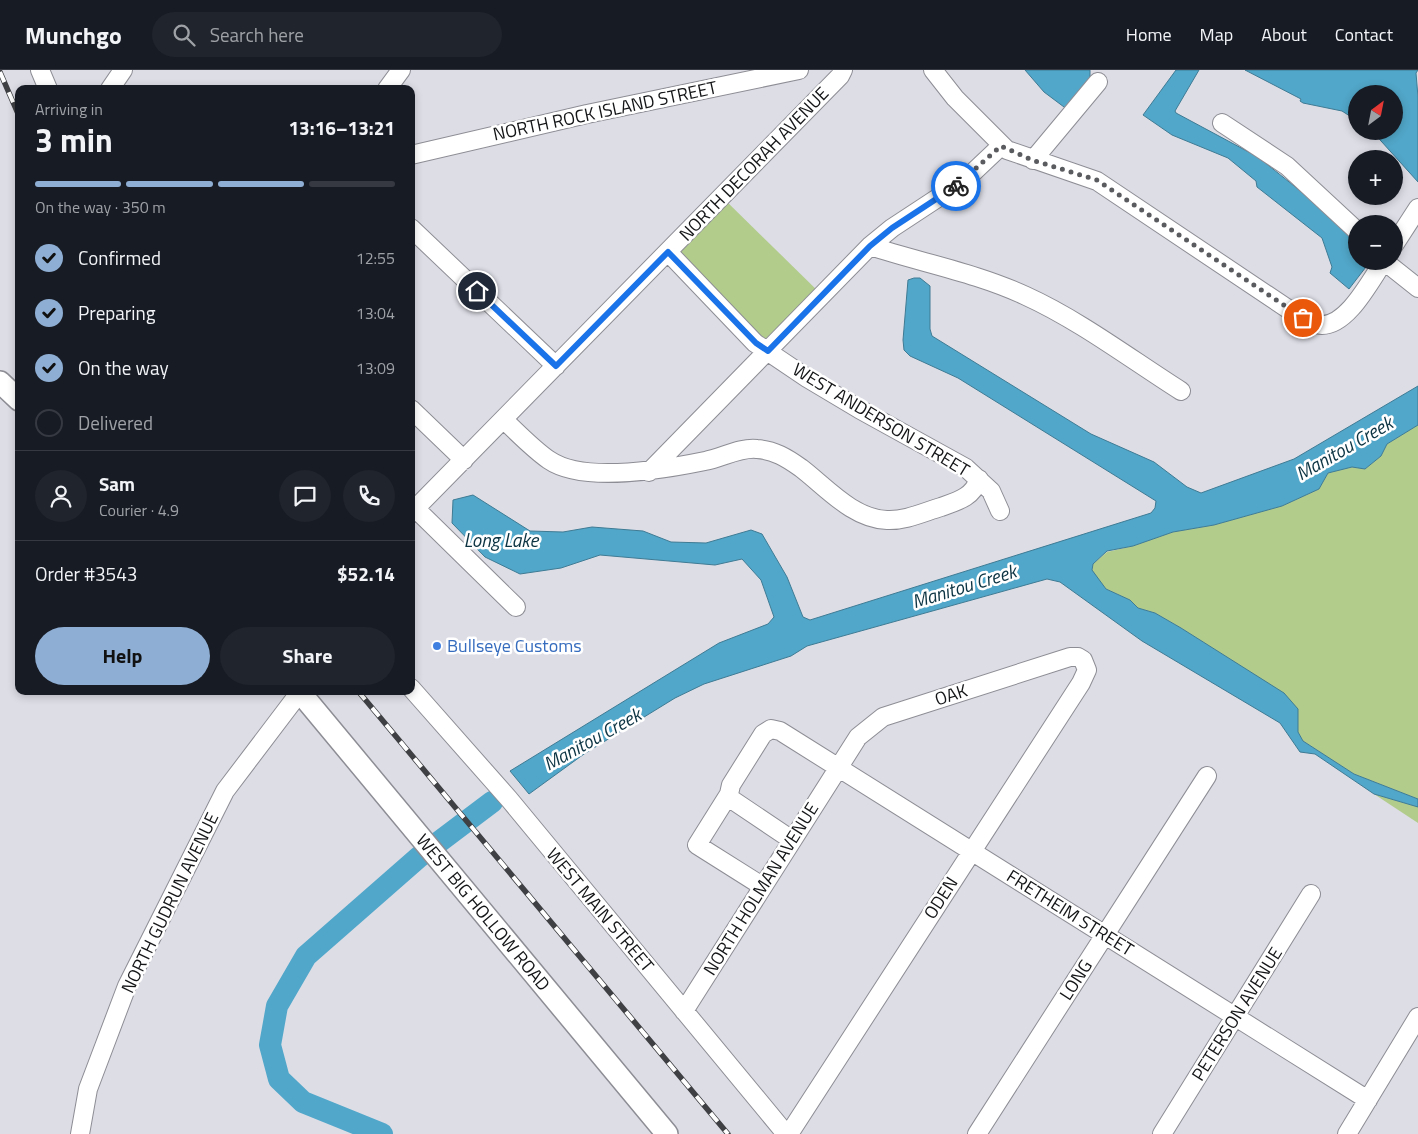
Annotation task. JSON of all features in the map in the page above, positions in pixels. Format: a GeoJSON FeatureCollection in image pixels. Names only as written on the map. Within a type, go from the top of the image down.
{"type":"FeatureCollection","features":[{"type":"Feature","properties":{"kind":"main road"},"geometry":{"type":"LineString","coordinates":[[0,382],[15,396]]}},
{"type":"Feature","properties":{"kind":"main road","name":"WEST BIG HOLLOW ROAD"},"geometry":{"type":"LineString","coordinates":[[302,695],[667,1134]]}},
{"type":"Feature","properties":{"kind":"street"},"geometry":{"type":"LineString","coordinates":[[40,70],[46,85]]}},
{"type":"Feature","properties":{"kind":"street"},"geometry":{"type":"LineString","coordinates":[[113,85],[123,70]]}},
{"type":"Feature","properties":{"kind":"street"},"geometry":{"type":"LineString","coordinates":[[390,85],[402,70]]}},
{"type":"Feature","properties":{"kind":"street","name":"NORTH ROCK ISLAND STREET"},"geometry":{"type":"LineString","coordinates":[[415,154],[587,114],[799,70]]}},
{"type":"Feature","properties":{"kind":"street","name":"NORTH DECORAH AVENUE"},"geometry":{"type":"LineString","coordinates":[[415,510],[843,70]]}},
{"type":"Feature","properties":{"kind":"street"},"geometry":{"type":"LineString","coordinates":[[933,70],[955,98],[1001,146],[1032,160],[1097,180],[1303,318],[1321,325],[1333,322],[1345,315],[1378,270]]}},
{"type":"Feature","properties":{"kind":"street"},"geometry":{"type":"LineString","coordinates":[[1032,160],[1098,82]]}},
{"type":"Feature","properties":{"kind":"street"},"geometry":{"type":"LineString","coordinates":[[1222,123],[1287,166],[1348,223]]}},
{"type":"Feature","properties":{"kind":"street"},"geometry":{"type":"LineString","coordinates":[[649,472],[870,246],[892,228],[965,180],[1001,146]]}},
{"type":"Feature","properties":{"kind":"street"},"geometry":{"type":"LineString","coordinates":[[1403,232],[1418,208]]}},
{"type":"Feature","properties":{"kind":"street"},"geometry":{"type":"LineString","coordinates":[[415,232],[556,366]]}},
{"type":"Feature","properties":{"kind":"street"},"geometry":{"type":"LineString","coordinates":[[870,246],[989,282],[1025,296],[1050,308],[1181,391]]}},
{"type":"Feature","properties":{"kind":"street","name":"WEST ANDERSON STREET"},"geometry":{"type":"LineString","coordinates":[[668,252],[756,343],[859,409],[954,459],[995,495],[1000,511]]}},
{"type":"Feature","properties":{"kind":"street"},"geometry":{"type":"LineString","coordinates":[[1395,270],[1418,288]]}},
{"type":"Feature","properties":{"kind":"street"},"geometry":{"type":"LineString","coordinates":[[415,413],[464,460]]}},
{"type":"Feature","properties":{"kind":"street"},"geometry":{"type":"LineString","coordinates":[[504,420],[549,460],[563,467],[584,471],[649,472],[713,460],[754,448],[770,450],[786,458],[867,517],[887,520],[913,516],[958,501],[972,493],[979,479]]}},
{"type":"Feature","properties":{"kind":"street"},"geometry":{"type":"LineString","coordinates":[[415,512],[516,607]]}},
{"type":"Feature","properties":{"kind":"street","name":"OAK"},"geometry":{"type":"LineString","coordinates":[[838,768],[858,737],[883,717],[1070,657],[1078,657],[1083,660]]}},
{"type":"Feature","properties":{"kind":"street","name":"ODEN"},"geometry":{"type":"LineString","coordinates":[[788,1134],[1080,682],[1087,670],[1083,660]]}},
{"type":"Feature","properties":{"kind":"street","name":"WEST MAIN STREET"},"geometry":{"type":"LineString","coordinates":[[415,693],[509,799],[788,1134]]}},
{"type":"Feature","properties":{"kind":"street","name":"NORTH GUDRUN AVENUE"},"geometry":{"type":"LineString","coordinates":[[80,1134],[88,1089],[136,969],[226,791],[297,695]]}},
{"type":"Feature","properties":{"kind":"street","name":"FRETHEIM STREET"},"geometry":{"type":"LineString","coordinates":[[729,794],[731,785],[763,734],[770,729],[780,731],[1368,1100]]}},
{"type":"Feature","properties":{"kind":"street","name":"NORTH HOLMAN AVENUE"},"geometry":{"type":"LineString","coordinates":[[684,1011],[838,768]]}},
{"type":"Feature","properties":{"kind":"street","name":"LONG"},"geometry":{"type":"LineString","coordinates":[[977,1134],[1207,776]]}},
{"type":"Feature","properties":{"kind":"street"},"geometry":{"type":"LineString","coordinates":[[729,794],[731,799],[792,840]]}},
{"type":"Feature","properties":{"kind":"street"},"geometry":{"type":"LineString","coordinates":[[729,794],[696,845],[762,886]]}},
{"type":"Feature","properties":{"kind":"street","name":"PETERSON AVENUE"},"geometry":{"type":"LineString","coordinates":[[1162,1134],[1312,894]]}},
{"type":"Feature","properties":{"kind":"street"},"geometry":{"type":"LineString","coordinates":[[1347,1134],[1418,1017]]}},
{"type":"Feature","properties":{"kind":"green space"},"geometry":{"type":"Polygon","coordinates":[[[722,197],[823,296],[768,351],[668,252],[722,197]]]}},
{"type":"Feature","properties":{"kind":"green space"},"geometry":{"type":"Polygon","coordinates":[[[1418,425],[1418,799],[1354,774],[1303,741],[1298,732],[1298,709],[1231,660],[1181,628],[1155,613],[1138,608],[1130,600],[1106,589],[1092,571],[1093,564],[1107,552],[1133,546],[1173,532],[1214,525],[1282,506],[1319,489],[1328,473],[1352,467],[1365,469],[1381,456],[1387,444],[1418,425]]]}},
{"type":"Feature","properties":{"kind":"green space"},"geometry":{"type":"Polygon","coordinates":[[[1374,794],[1418,807],[1418,823],[1374,794]]]}},
{"type":"Feature","properties":{"kind":"water"},"geometry":{"type":"Polygon","coordinates":[[[1025,70],[1090,70],[1090,86],[1068,110],[1044,92],[1025,70]]]}},
{"type":"Feature","properties":{"kind":"water"},"geometry":{"type":"Polygon","coordinates":[[[1176,70],[1199,70],[1175,111],[1176,113],[1258,157],[1329,214],[1348,234],[1348,270],[1364,270],[1349,289],[1330,273],[1332,267],[1322,238],[1257,187],[1256,181],[1228,158],[1172,135],[1143,115],[1176,70]]]}},
{"type":"Feature","properties":{"kind":"water"},"geometry":{"type":"Polygon","coordinates":[[[1245,70],[1418,70],[1416,73],[1418,97],[1418,182],[1403,165],[1403,150],[1389,150],[1380,140],[1403,140],[1403,85],[1348,85],[1348,115],[1342,111],[1303,103],[1300,101],[1301,99],[1245,70]]]}},
{"type":"Feature","properties":{"kind":"water","name":"Long Lake"},"geometry":{"type":"Polygon","coordinates":[[[920,278],[930,286],[930,329],[932,336],[1091,434],[1154,462],[1187,487],[1201,493],[1294,459],[1418,386],[1418,425],[1387,444],[1381,456],[1365,469],[1352,467],[1328,473],[1319,489],[1282,506],[1214,525],[1173,532],[1133,546],[1107,551],[1093,564],[1092,570],[1106,589],[1130,600],[1138,608],[1155,613],[1181,628],[1284,693],[1298,709],[1298,732],[1303,741],[1354,774],[1418,799],[1418,807],[1374,794],[1315,754],[1300,752],[1280,723],[1142,641],[1060,582],[1047,579],[807,646],[791,656],[704,684],[675,698],[584,754],[529,794],[510,771],[719,643],[768,624],[774,617],[761,580],[742,559],[715,565],[600,555],[561,568],[520,574],[485,557],[452,523],[453,500],[473,495],[530,531],[563,532],[592,527],[643,531],[671,542],[706,543],[751,530],[762,534],[787,577],[803,617],[810,620],[1151,513],[1155,508],[1156,501],[958,378],[910,356],[904,350],[903,340],[908,280],[920,278]]]}},
{"type":"Feature","properties":{"kind":"waterway","name":"Manitou Creek"},"geometry":{"type":"LineString","coordinates":[[382,1134],[303,1102],[279,1079],[270,1045],[277,1006],[306,956],[419,857],[492,802]]}},
{"type":"Feature","properties":{"kind":"railway"},"geometry":{"type":"LineString","coordinates":[[0,72],[15,107]]}},
{"type":"Feature","properties":{"kind":"railway"},"geometry":{"type":"LineString","coordinates":[[361,695],[728,1134]]}},
{"type":"Feature","properties":{"kind":"way so far"},"geometry":{"type":"LineString","coordinates":[[956,186],[1001,146],[1032,160],[1097,180],[1303,318]]}},
{"type":"Feature","properties":{"kind":"place","name":"Bullseye Customs"},"geometry":{"type":"Point","coordinates":[437,646]}},
{"type":"Feature","properties":{"kind":"route"},"geometry":{"type":"LineString","coordinates":[[477,291],[556,366],[668,252],[756,343],[768,351],[870,246],[892,228],[956,186]]}}]}
